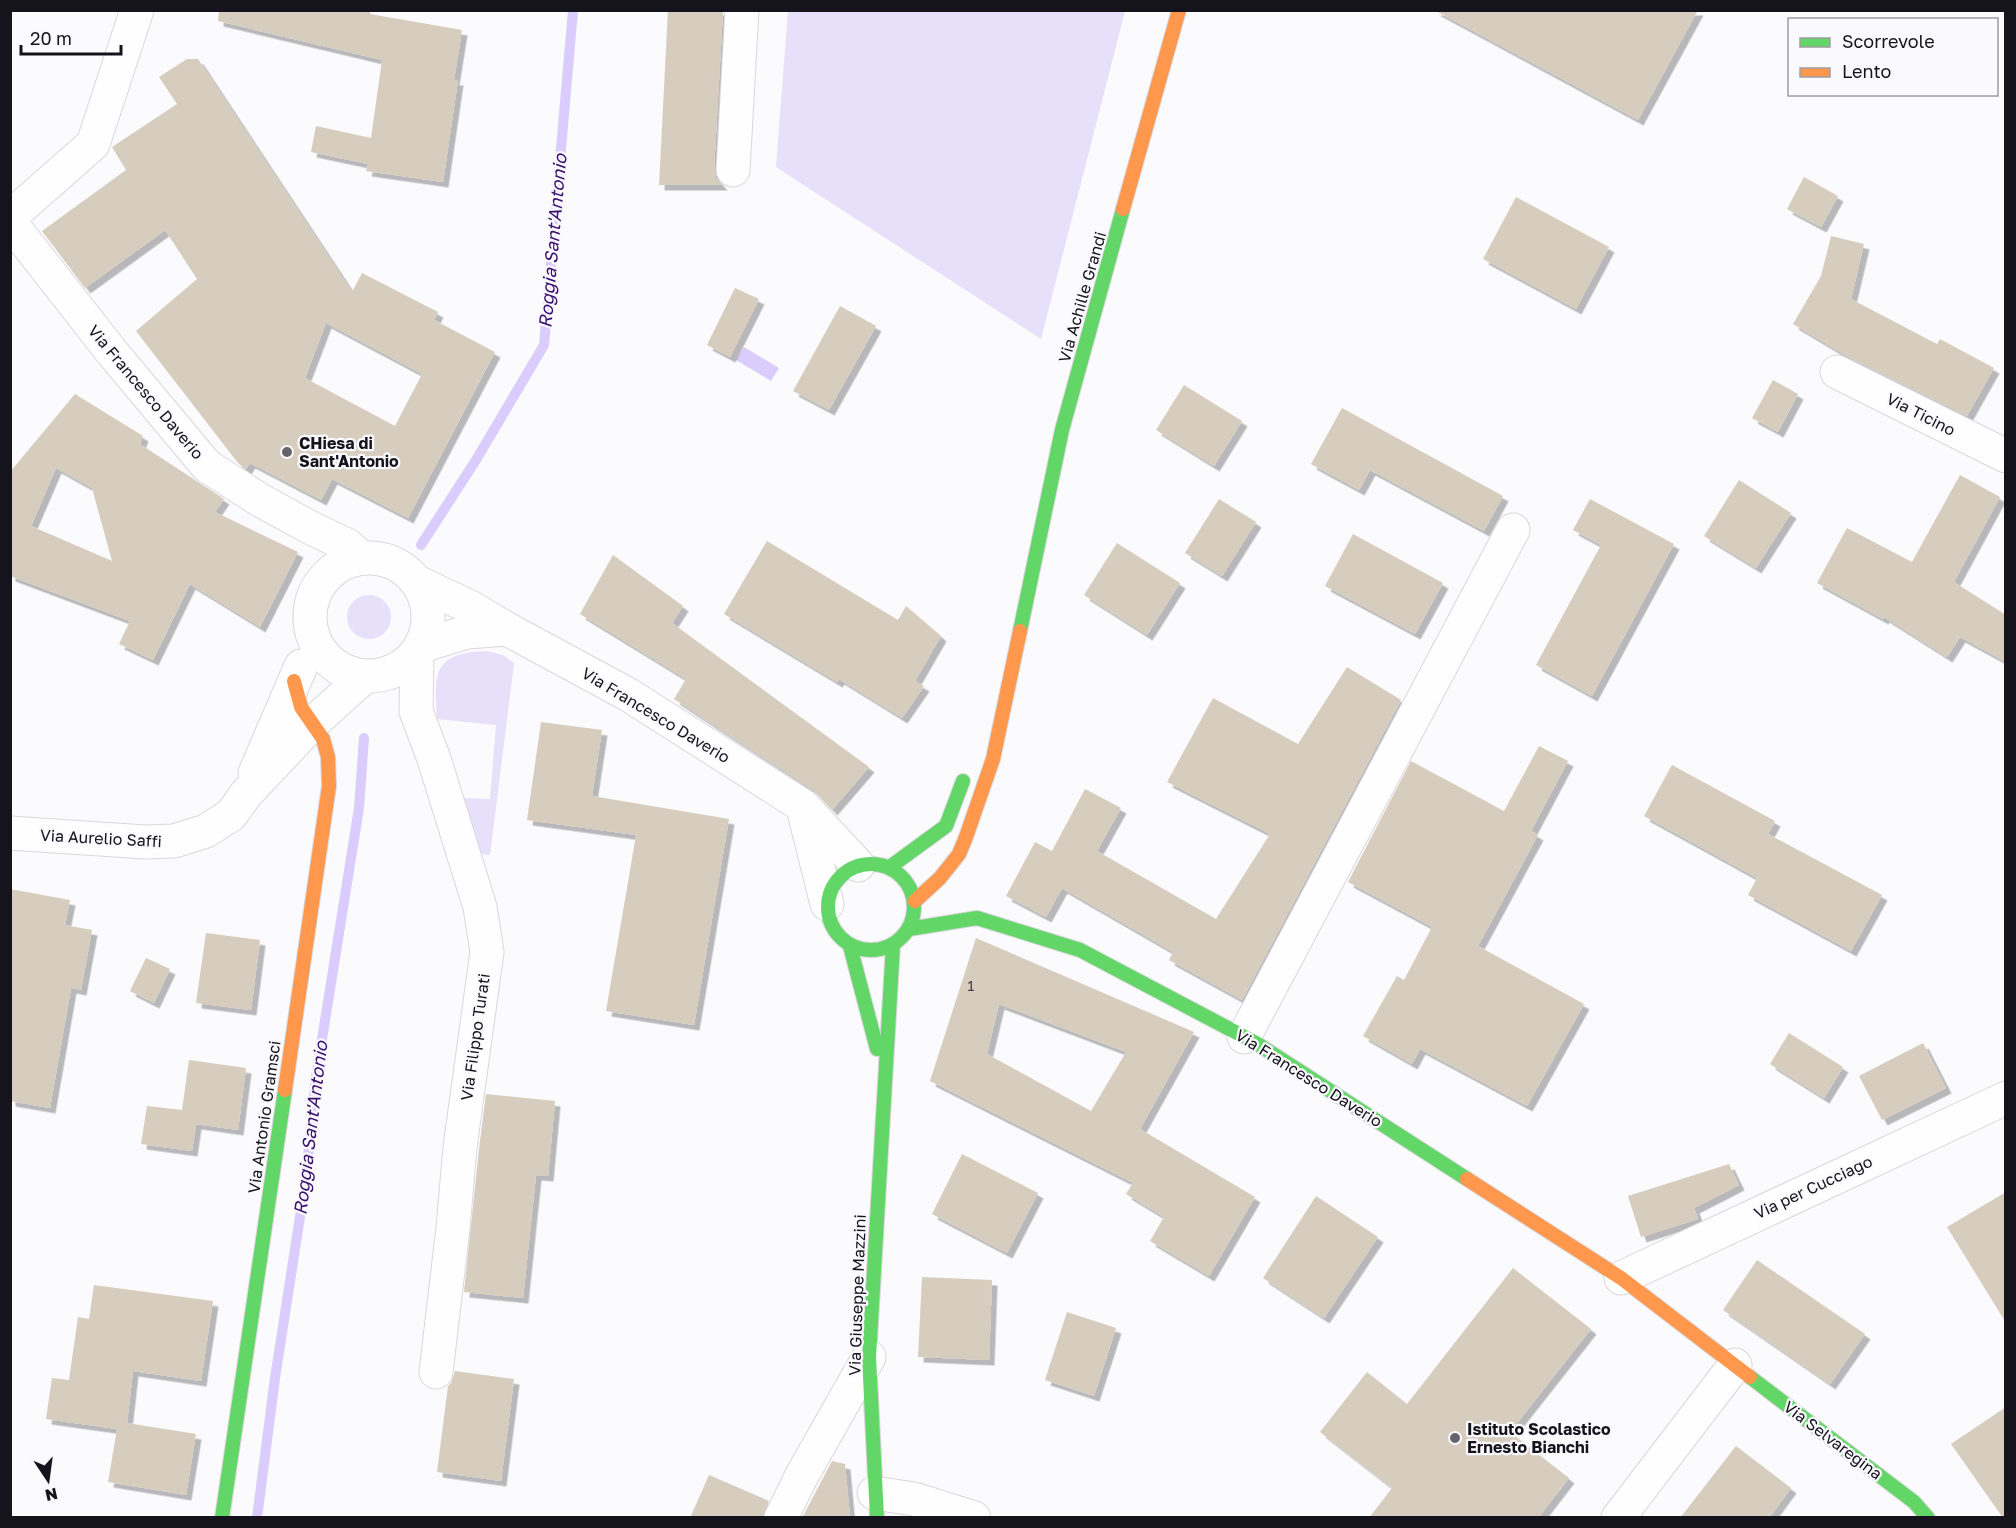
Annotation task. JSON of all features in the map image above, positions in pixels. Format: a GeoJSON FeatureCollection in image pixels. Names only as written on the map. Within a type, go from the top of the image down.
{"type":"FeatureCollection","features":[{"type":"Feature","properties":{"kind":"main road","name":"Via Achille Grandi"},"geometry":{"type":"LineString","coordinates":[[912,915],[959,854],[993,759],[1062,430],[1179,10]]}},
{"type":"Feature","properties":{"kind":"main road","name":"Via Achille Grandi"},"geometry":{"type":"LineString","coordinates":[[990,704],[1027,595]]}},
{"type":"Feature","properties":{"kind":"main road","name":"Via Antonio Gramsci"},"geometry":{"type":"LineString","coordinates":[[222,1518],[329,786],[328,757],[323,739],[301,707],[294,681]]}},
{"type":"Feature","properties":{"kind":"main road"},"geometry":{"type":"LineString","coordinates":[[890,867],[946,826],[967,770]]}},
{"type":"Feature","properties":{"kind":"main road"},"geometry":{"type":"LineString","coordinates":[[874,863],[890,867],[905,879],[912,915],[893,945],[868,951],[850,946],[834,931],[827,915],[827,904],[832,887],[842,874],[858,865],[874,863]]}},
{"type":"Feature","properties":{"kind":"main road","name":"Via Francesco Daverio"},"geometry":{"type":"LineString","coordinates":[[977,918],[1080,950],[1244,1037],[1621,1278]]}},
{"type":"Feature","properties":{"kind":"main road","name":"Via Giuseppe Mazzini"},"geometry":{"type":"LineString","coordinates":[[876,1505],[869,1356],[893,945]]}},
{"type":"Feature","properties":{"kind":"main road","name":"Via Giuseppe Mazzini"},"geometry":{"type":"LineString","coordinates":[[850,946],[884,1074]]}},
{"type":"Feature","properties":{"kind":"main road","name":"Via Selvaregina"},"geometry":{"type":"LineString","coordinates":[[1621,1278],[1914,1502],[1928,1518]]}},
{"type":"Feature","properties":{"kind":"street"},"geometry":{"type":"LineString","coordinates":[[10,217],[93,144],[137,10]]}},
{"type":"Feature","properties":{"kind":"street"},"geometry":{"type":"LineString","coordinates":[[733,170],[742,10]]}},
{"type":"Feature","properties":{"kind":"street","name":"Via Francesco Daverio"},"geometry":{"type":"LineString","coordinates":[[10,222],[111,351],[207,466],[260,500],[341,542],[362,558]]}},
{"type":"Feature","properties":{"kind":"street","name":"Via Ticino"},"geometry":{"type":"LineString","coordinates":[[1837,372],[2006,456]]}},
{"type":"Feature","properties":{"kind":"street"},"geometry":{"type":"LineString","coordinates":[[311,528],[325,557],[327,575]]}},
{"type":"Feature","properties":{"kind":"street"},"geometry":{"type":"LineString","coordinates":[[1244,1037],[1513,530]]}},
{"type":"Feature","properties":{"kind":"street"},"geometry":{"type":"LineString","coordinates":[[362,558],[376,558],[405,570],[417,582],[425,597],[428,614],[427,630],[419,651],[406,665],[371,677],[347,673],[333,664],[320,652],[313,638],[309,621],[310,604],[316,588],[327,575],[349,561],[362,558]]}},
{"type":"Feature","properties":{"kind":"street","name":"Via Francesco Daverio"},"geometry":{"type":"LineString","coordinates":[[417,582],[472,608],[629,695],[803,806],[858,865]]}},
{"type":"Feature","properties":{"kind":"street"},"geometry":{"type":"LineString","coordinates":[[419,651],[467,632],[507,629]]}},
{"type":"Feature","properties":{"kind":"street","name":"Via Aurelio Saffi"},"geometry":{"type":"LineString","coordinates":[[246,794],[313,638]]}},
{"type":"Feature","properties":{"kind":"street","name":"Via Filippo Turati"},"geometry":{"type":"LineString","coordinates":[[416,711],[419,651]]}},
{"type":"Feature","properties":{"kind":"street","name":"Via Aurelio Saffi"},"geometry":{"type":"LineString","coordinates":[[10,833],[145,842],[174,841],[206,831],[231,815],[246,794],[312,724],[371,677]]}},
{"type":"Feature","properties":{"kind":"street","name":"Via Filippo Turati"},"geometry":{"type":"LineString","coordinates":[[371,677],[398,689],[416,711],[434,759],[480,907],[487,952],[460,1147],[436,1371]]}},
{"type":"Feature","properties":{"kind":"street"},"geometry":{"type":"LineString","coordinates":[[803,806],[827,904]]}},
{"type":"Feature","properties":{"kind":"street","name":"Via Francesco Daverio"},"geometry":{"type":"LineString","coordinates":[[912,915],[977,918]]}},
{"type":"Feature","properties":{"kind":"street","name":"Via per Cucciago"},"geometry":{"type":"LineString","coordinates":[[1621,1278],[2006,1098]]}},
{"type":"Feature","properties":{"kind":"street"},"geometry":{"type":"LineString","coordinates":[[781,1518],[801,1477],[869,1356]]}},
{"type":"Feature","properties":{"kind":"street"},"geometry":{"type":"LineString","coordinates":[[1618,1518],[1735,1365]]}},
{"type":"Feature","properties":{"kind":"street"},"geometry":{"type":"LineString","coordinates":[[876,1505],[914,1499],[974,1518]]}},
{"type":"Feature","properties":{"kind":"shaded area"},"geometry":{"type":"Polygon","coordinates":[[[788,11],[1125,11],[1041,339],[776,167],[788,11]]]}},
{"type":"Feature","properties":{"kind":"shaded area"},"geometry":{"type":"Polygon","coordinates":[[[744,347],[779,368],[771,381],[736,360],[744,347]]]}},
{"type":"Feature","properties":{"kind":"shaded area"},"geometry":{"type":"Polygon","coordinates":[[[369,595],[384,602],[391,617],[384,632],[369,639],[354,632],[347,617],[354,602],[369,595]]]}},
{"type":"Feature","properties":{"kind":"shaded area"},"geometry":{"type":"Polygon","coordinates":[[[487,651],[503,655],[514,663],[490,855],[472,853],[461,798],[490,799],[496,725],[437,719],[436,703],[437,677],[447,661],[456,656],[487,651]]]}},
{"type":"Feature","properties":{"kind":"building"},"geometry":{"type":"Polygon","coordinates":[[[219,10],[371,10],[370,14],[462,30],[454,80],[458,80],[443,182],[366,171],[368,164],[311,152],[316,126],[371,138],[382,60],[218,21],[219,10]]]}},
{"type":"Feature","properties":{"kind":"building"},"geometry":{"type":"Polygon","coordinates":[[[668,10],[723,10],[714,169],[716,178],[722,185],[659,185],[668,10]]]}},
{"type":"Feature","properties":{"kind":"building"},"geometry":{"type":"Polygon","coordinates":[[[1434,10],[1698,10],[1638,120],[1434,10]]]}},
{"type":"Feature","properties":{"kind":"building"},"geometry":{"type":"Polygon","coordinates":[[[187,59],[198,59],[352,292],[362,273],[438,312],[434,320],[495,352],[408,518],[332,479],[321,500],[250,463],[246,469],[238,463],[136,331],[197,279],[165,230],[85,288],[42,231],[126,170],[112,147],[177,104],[159,77],[187,59]],[[326,323],[305,378],[395,426],[422,374],[326,323]]]}},
{"type":"Feature","properties":{"kind":"building"},"geometry":{"type":"Polygon","coordinates":[[[1804,177],[1838,196],[1821,227],[1787,209],[1804,177]]]}},
{"type":"Feature","properties":{"kind":"building"},"geometry":{"type":"Polygon","coordinates":[[[1516,197],[1609,247],[1576,309],[1483,259],[1516,197]]]}},
{"type":"Feature","properties":{"kind":"building"},"geometry":{"type":"Polygon","coordinates":[[[1831,236],[1864,244],[1851,299],[1937,344],[1940,339],[1994,368],[1967,416],[1850,358],[1793,324],[1821,276],[1831,236]]]}},
{"type":"Feature","properties":{"kind":"building"},"geometry":{"type":"Polygon","coordinates":[[[735,288],[759,299],[730,357],[707,345],[735,288]]]}},
{"type":"Feature","properties":{"kind":"building"},"geometry":{"type":"Polygon","coordinates":[[[840,306],[876,326],[829,410],[793,391],[840,306]]]}},
{"type":"Feature","properties":{"kind":"building"},"geometry":{"type":"Polygon","coordinates":[[[1773,380],[1798,394],[1778,432],[1752,418],[1773,380]]]}},
{"type":"Feature","properties":{"kind":"building"},"geometry":{"type":"Polygon","coordinates":[[[1184,385],[1242,421],[1214,466],[1156,430],[1184,385]]]}},
{"type":"Feature","properties":{"kind":"building"},"geometry":{"type":"Polygon","coordinates":[[[75,394],[143,436],[140,444],[224,499],[215,512],[298,552],[260,627],[190,584],[153,660],[119,644],[130,621],[10,576],[10,472],[75,394]],[[56,468],[31,526],[112,561],[92,488],[56,468]]]}},
{"type":"Feature","properties":{"kind":"building"},"geometry":{"type":"Polygon","coordinates":[[[1342,408],[1503,496],[1484,531],[1370,470],[1359,490],[1311,464],[1342,408]]]}},
{"type":"Feature","properties":{"kind":"building"},"geometry":{"type":"Polygon","coordinates":[[[1960,475],[2000,497],[1954,582],[2006,615],[2006,662],[1960,637],[1947,657],[1884,617],[1883,619],[1817,583],[1847,528],[1912,562],[1960,475]]]}},
{"type":"Feature","properties":{"kind":"building"},"geometry":{"type":"Polygon","coordinates":[[[1739,480],[1791,513],[1756,568],[1704,536],[1739,480]]]}},
{"type":"Feature","properties":{"kind":"building"},"geometry":{"type":"Polygon","coordinates":[[[1219,499],[1256,522],[1222,576],[1185,553],[1219,499]]]}},
{"type":"Feature","properties":{"kind":"building"},"geometry":{"type":"Polygon","coordinates":[[[1590,499],[1674,544],[1592,696],[1536,665],[1601,545],[1573,530],[1590,499]]]}},
{"type":"Feature","properties":{"kind":"building"},"geometry":{"type":"Polygon","coordinates":[[[1353,534],[1443,583],[1415,634],[1325,586],[1353,534]]]}},
{"type":"Feature","properties":{"kind":"building"},"geometry":{"type":"Polygon","coordinates":[[[767,541],[898,620],[906,606],[941,636],[915,681],[924,686],[902,718],[839,679],[837,682],[724,614],[767,541]]]}},
{"type":"Feature","properties":{"kind":"building"},"geometry":{"type":"Polygon","coordinates":[[[1117,543],[1180,583],[1147,635],[1084,595],[1117,543]]]}},
{"type":"Feature","properties":{"kind":"building"},"geometry":{"type":"Polygon","coordinates":[[[613,555],[683,606],[672,623],[869,767],[832,810],[813,790],[674,699],[686,679],[580,614],[613,555]]]}},
{"type":"Feature","properties":{"kind":"building"},"geometry":{"type":"Polygon","coordinates":[[[1347,667],[1401,700],[1242,1000],[1169,960],[1173,952],[1062,888],[1046,917],[1006,896],[1035,842],[1052,851],[1085,789],[1121,808],[1097,851],[1216,919],[1270,834],[1167,782],[1213,698],[1298,744],[1347,667]]]}},
{"type":"Feature","properties":{"kind":"building"},"geometry":{"type":"Polygon","coordinates":[[[541,722],[602,730],[592,796],[729,819],[694,1025],[606,1011],[636,835],[527,820],[541,722]]]}},
{"type":"Feature","properties":{"kind":"building"},"geometry":{"type":"Polygon","coordinates":[[[1539,746],[1568,761],[1531,831],[1538,835],[1478,946],[1584,1004],[1527,1106],[1420,1049],[1412,1064],[1363,1036],[1397,976],[1404,980],[1432,927],[1348,882],[1411,761],[1504,811],[1539,746]]]}},
{"type":"Feature","properties":{"kind":"building"},"geometry":{"type":"Polygon","coordinates":[[[1672,765],[1775,821],[1768,834],[1882,895],[1851,951],[1748,895],[1757,878],[1644,816],[1672,765]]]}},
{"type":"Feature","properties":{"kind":"building"},"geometry":{"type":"Polygon","coordinates":[[[10,889],[70,900],[65,925],[92,930],[81,990],[71,988],[50,1108],[10,1101],[10,889]]]}},
{"type":"Feature","properties":{"kind":"building"},"geometry":{"type":"Polygon","coordinates":[[[206,933],[260,940],[251,1010],[196,1003],[206,933]]]}},
{"type":"Feature","properties":{"kind":"building"},"geometry":{"type":"Polygon","coordinates":[[[976,938],[1194,1032],[1140,1129],[1255,1197],[1209,1276],[1150,1241],[1164,1217],[1126,1194],[1133,1183],[930,1081],[976,938]],[[999,1004],[987,1054],[1091,1111],[1126,1052],[999,1004]]]}},
{"type":"Feature","properties":{"kind":"building"},"geometry":{"type":"Polygon","coordinates":[[[146,958],[170,969],[154,1003],[130,991],[146,958]]]}},
{"type":"Feature","properties":{"kind":"building"},"geometry":{"type":"Polygon","coordinates":[[[1789,1033],[1843,1067],[1824,1098],[1770,1064],[1789,1033]]]}},
{"type":"Feature","properties":{"kind":"building"},"geometry":{"type":"Polygon","coordinates":[[[1923,1043],[1946,1088],[1882,1120],[1859,1076],[1923,1043]]]}},
{"type":"Feature","properties":{"kind":"building"},"geometry":{"type":"Polygon","coordinates":[[[189,1060],[246,1068],[238,1130],[196,1124],[192,1151],[141,1144],[147,1106],[182,1110],[189,1060]]]}},
{"type":"Feature","properties":{"kind":"building"},"geometry":{"type":"Polygon","coordinates":[[[486,1094],[555,1101],[548,1176],[536,1175],[523,1298],[464,1292],[486,1094]]]}},
{"type":"Feature","properties":{"kind":"building"},"geometry":{"type":"Polygon","coordinates":[[[962,1154],[1038,1193],[1007,1253],[932,1214],[962,1154]]]}},
{"type":"Feature","properties":{"kind":"building"},"geometry":{"type":"Polygon","coordinates":[[[1729,1164],[1739,1185],[1694,1208],[1698,1219],[1641,1237],[1628,1196],[1729,1164]]]}},
{"type":"Feature","properties":{"kind":"building"},"geometry":{"type":"Polygon","coordinates":[[[2006,1192],[2006,1323],[1947,1227],[2006,1192]]]}},
{"type":"Feature","properties":{"kind":"building"},"geometry":{"type":"Polygon","coordinates":[[[1316,1196],[1378,1237],[1324,1318],[1263,1278],[1316,1196]]]}},
{"type":"Feature","properties":{"kind":"building"},"geometry":{"type":"Polygon","coordinates":[[[1757,1260],[1865,1334],[1830,1384],[1723,1310],[1757,1260]]]}},
{"type":"Feature","properties":{"kind":"building"},"geometry":{"type":"Polygon","coordinates":[[[1513,1268],[1591,1329],[1510,1432],[1569,1478],[1538,1518],[1369,1518],[1392,1488],[1320,1432],[1367,1372],[1407,1404],[1513,1268]]]}},
{"type":"Feature","properties":{"kind":"building"},"geometry":{"type":"Polygon","coordinates":[[[922,1277],[992,1280],[989,1360],[918,1357],[922,1277]]]}},
{"type":"Feature","properties":{"kind":"building"},"geometry":{"type":"Polygon","coordinates":[[[94,1285],[213,1301],[201,1381],[133,1371],[127,1423],[196,1434],[186,1495],[108,1482],[117,1429],[46,1419],[52,1378],[69,1380],[78,1317],[89,1319],[94,1285]]]}},
{"type":"Feature","properties":{"kind":"building"},"geometry":{"type":"Polygon","coordinates":[[[1067,1312],[1116,1328],[1094,1396],[1045,1380],[1067,1312]]]}},
{"type":"Feature","properties":{"kind":"building"},"geometry":{"type":"Polygon","coordinates":[[[455,1371],[514,1379],[501,1481],[437,1472],[448,1386],[455,1371]]]}},
{"type":"Feature","properties":{"kind":"building"},"geometry":{"type":"Polygon","coordinates":[[[2006,1407],[2006,1518],[2003,1518],[1951,1444],[2006,1407]]]}},
{"type":"Feature","properties":{"kind":"building"},"geometry":{"type":"Polygon","coordinates":[[[1736,1446],[1791,1488],[1769,1518],[1680,1518],[1736,1446]]]}},
{"type":"Feature","properties":{"kind":"building"},"geometry":{"type":"Polygon","coordinates":[[[832,1461],[845,1464],[850,1518],[802,1518],[832,1461]]]}},
{"type":"Feature","properties":{"kind":"building"},"geometry":{"type":"Polygon","coordinates":[[[709,1475],[769,1501],[763,1518],[690,1518],[709,1475]]]}},
{"type":"Feature","properties":{"kind":"waterway","name":"Roggia Sant'Antonio"},"geometry":{"type":"LineString","coordinates":[[421,545],[476,460],[544,345],[573,10]]}},
{"type":"Feature","properties":{"kind":"waterway","name":"Roggia Sant'Antonio"},"geometry":{"type":"LineString","coordinates":[[257,1518],[275,1378],[306,1178],[315,1083],[359,808],[364,738]]}},
{"type":"Feature","properties":{"kind":"traffic: fast"},"geometry":{"type":"LineString","coordinates":[[1020,631],[1062,430],[1123,209]]}},
{"type":"Feature","properties":{"kind":"traffic: fast"},"geometry":{"type":"LineString","coordinates":[[890,867],[946,826],[963,781]]}},
{"type":"Feature","properties":{"kind":"traffic: fast"},"geometry":{"type":"LineString","coordinates":[[863,864],[879,864],[902,876],[911,890],[914,907],[911,924],[902,938],[879,950],[863,950],[847,943],[835,931],[828,915],[828,899],[835,883],[847,871],[863,864]]}},
{"type":"Feature","properties":{"kind":"traffic: fast"},"geometry":{"type":"LineString","coordinates":[[909,929],[977,918],[1080,950],[1256,1043],[1467,1179]]}},
{"type":"Feature","properties":{"kind":"traffic: fast"},"geometry":{"type":"LineString","coordinates":[[877,1518],[869,1357],[893,945]]}},
{"type":"Feature","properties":{"kind":"traffic: fast"},"geometry":{"type":"LineString","coordinates":[[850,946],[877,1049]]}},
{"type":"Feature","properties":{"kind":"traffic: fast"},"geometry":{"type":"LineString","coordinates":[[222,1518],[285,1090]]}},
{"type":"Feature","properties":{"kind":"traffic: fast"},"geometry":{"type":"LineString","coordinates":[[1750,1377],[1914,1502],[1928,1518]]}},
{"type":"Feature","properties":{"kind":"traffic: slow"},"geometry":{"type":"LineString","coordinates":[[1123,209],[1179,10]]}},
{"type":"Feature","properties":{"kind":"traffic: slow"},"geometry":{"type":"LineString","coordinates":[[915,901],[940,878],[959,854],[966,837],[993,759],[1020,631]]}},
{"type":"Feature","properties":{"kind":"traffic: slow"},"geometry":{"type":"LineString","coordinates":[[285,1090],[329,786],[328,757],[323,739],[301,707],[294,681]]}},
{"type":"Feature","properties":{"kind":"traffic: slow"},"geometry":{"type":"LineString","coordinates":[[1467,1179],[1621,1278],[1750,1377]]}},
{"type":"Feature","properties":{"kind":"place","name":"CHiesa di Sant'Antonio"},"geometry":{"type":"Point","coordinates":[287,452]}},
{"type":"Feature","properties":{"kind":"place","name":"Istituto Scolastico Ernesto Bianchi"},"geometry":{"type":"Point","coordinates":[1455,1438]}}]}
